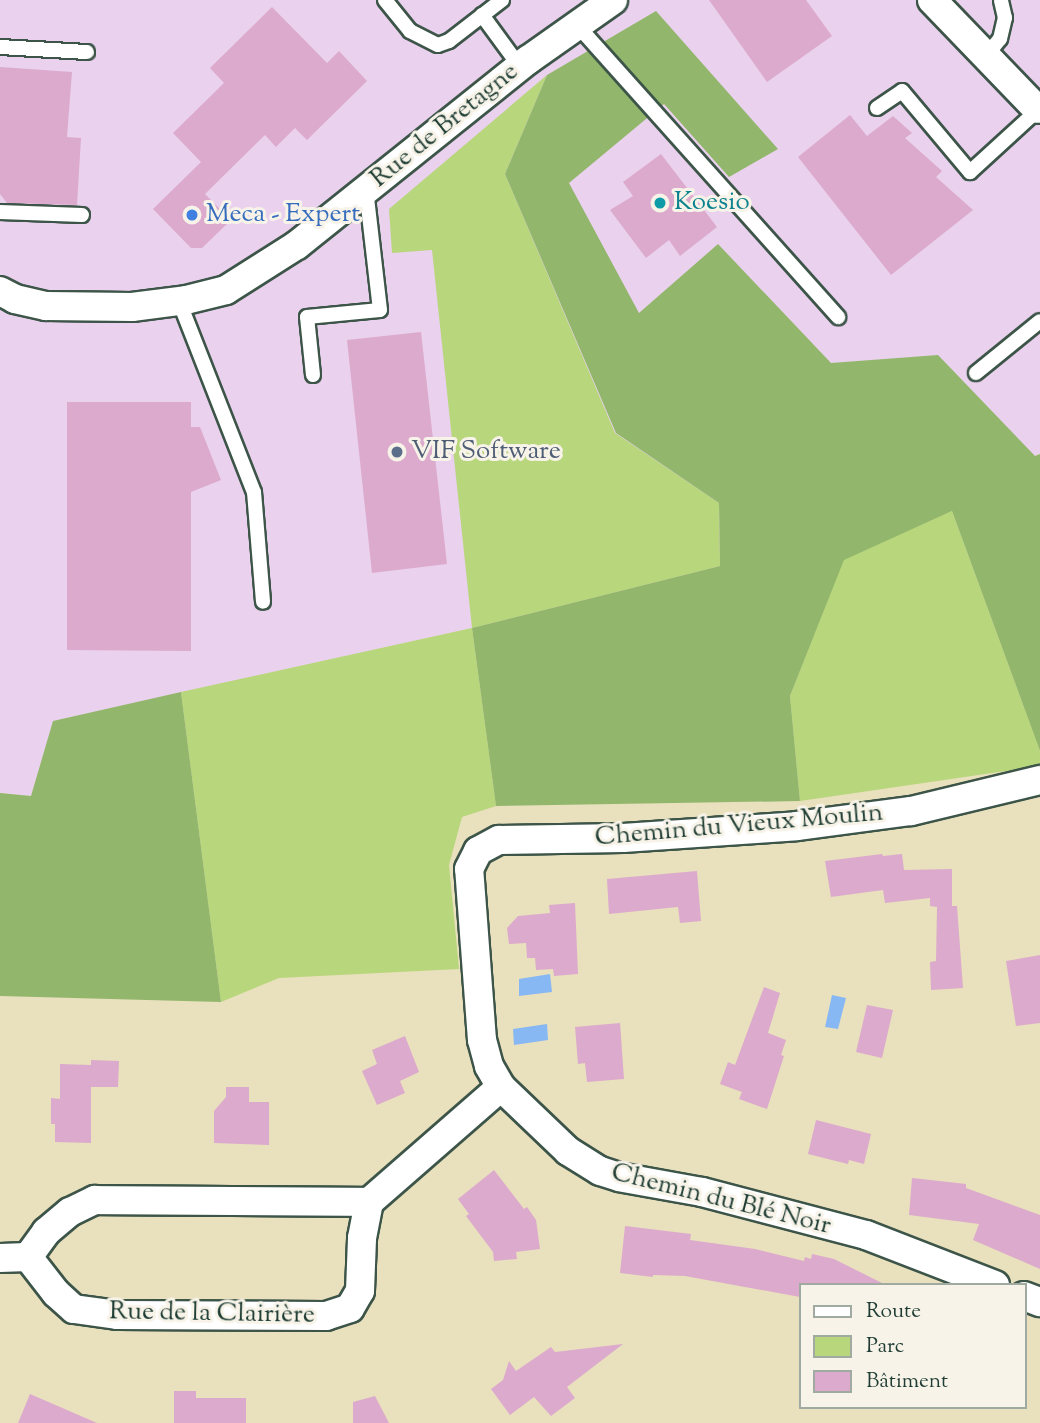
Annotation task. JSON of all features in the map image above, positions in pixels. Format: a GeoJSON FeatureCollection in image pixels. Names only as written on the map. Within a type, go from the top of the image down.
{"type":"FeatureCollection","features":[{"type":"Feature","properties":{"kind":"street","name":"Rue de Bretagne"},"geometry":{"type":"LineString","coordinates":[[0,291],[15,299],[46,306],[132,307],[178,301],[226,290],[297,245],[520,67],[613,0]]}},
{"type":"Feature","properties":{"kind":"street"},"geometry":{"type":"LineString","coordinates":[[932,0],[1039,108]]}},
{"type":"Feature","properties":{"kind":"street","name":"Chemin du Vieux Moulin"},"geometry":{"type":"LineString","coordinates":[[478,851],[499,840],[623,838],[797,827],[911,811],[1040,780]]}},
{"type":"Feature","properties":{"kind":"street","name":"Chemin du Blé Noir"},"geometry":{"type":"LineString","coordinates":[[478,851],[469,869],[482,1040],[489,1066],[501,1087],[568,1151],[600,1171],[618,1177],[702,1192],[866,1235],[990,1283]]}},
{"type":"Feature","properties":{"kind":"street"},"geometry":{"type":"LineString","coordinates":[[0,1258],[28,1257],[54,1225],[70,1212],[95,1200],[369,1202],[501,1087]]}},
{"type":"Feature","properties":{"kind":"street","name":"Rue de la Clairière"},"geometry":{"type":"LineString","coordinates":[[28,1257],[56,1293],[74,1308],[117,1315],[326,1317],[350,1308],[360,1291],[362,1238],[369,1202]]}},
{"type":"Feature","properties":{"kind":"lane"},"geometry":{"type":"LineString","coordinates":[[385,0],[410,31],[438,45],[449,41],[502,0]]}},
{"type":"Feature","properties":{"kind":"lane"},"geometry":{"type":"LineString","coordinates":[[986,56],[1000,39],[1005,18],[1001,0]]}},
{"type":"Feature","properties":{"kind":"lane"},"geometry":{"type":"LineString","coordinates":[[482,15],[520,67]]}},
{"type":"Feature","properties":{"kind":"lane"},"geometry":{"type":"LineString","coordinates":[[578,25],[838,317]]}},
{"type":"Feature","properties":{"kind":"lane"},"geometry":{"type":"LineString","coordinates":[[0,47],[87,52]]}},
{"type":"Feature","properties":{"kind":"lane"},"geometry":{"type":"LineString","coordinates":[[877,108],[902,90],[970,172],[1039,108]]}},
{"type":"Feature","properties":{"kind":"lane"},"geometry":{"type":"LineString","coordinates":[[313,374],[307,317],[380,310],[366,189]]}},
{"type":"Feature","properties":{"kind":"lane"},"geometry":{"type":"LineString","coordinates":[[0,212],[82,215]]}},
{"type":"Feature","properties":{"kind":"lane"},"geometry":{"type":"LineString","coordinates":[[178,301],[254,492],[263,602]]}},
{"type":"Feature","properties":{"kind":"lane"},"geometry":{"type":"LineString","coordinates":[[976,373],[1040,321]]}},
{"type":"Feature","properties":{"kind":"shaded area"},"geometry":{"type":"Polygon","coordinates":[[[0,0],[1040,0],[1040,454],[472,628],[54,721],[31,796],[0,793],[0,0]]]}},
{"type":"Feature","properties":{"kind":"green space"},"geometry":{"type":"Polygon","coordinates":[[[656,11],[778,149],[729,177],[664,104],[569,183],[639,313],[718,244],[831,363],[938,355],[1035,456],[1040,454],[1040,751],[952,511],[844,560],[790,696],[800,801],[496,806],[472,628],[720,566],[719,503],[616,433],[505,174],[547,75],[656,11]]]}},
{"type":"Feature","properties":{"kind":"green space"},"geometry":{"type":"Polygon","coordinates":[[[547,75],[505,174],[615,433],[719,503],[720,566],[472,628],[432,250],[392,253],[389,209],[547,75]]]}},
{"type":"Feature","properties":{"kind":"green space"},"geometry":{"type":"Polygon","coordinates":[[[952,511],[1040,751],[1040,766],[800,801],[790,696],[844,559],[952,511]]]}},
{"type":"Feature","properties":{"kind":"green space"},"geometry":{"type":"Polygon","coordinates":[[[472,628],[496,806],[462,817],[449,865],[459,969],[279,978],[221,1002],[181,692],[472,628]]]}},
{"type":"Feature","properties":{"kind":"green space"},"geometry":{"type":"Polygon","coordinates":[[[181,692],[221,1002],[0,996],[0,793],[31,796],[53,721],[181,692]]]}},
{"type":"Feature","properties":{"kind":"water"},"geometry":{"type":"Polygon","coordinates":[[[550,974],[552,992],[519,996],[519,979],[550,974]]]}},
{"type":"Feature","properties":{"kind":"water"},"geometry":{"type":"Polygon","coordinates":[[[832,995],[846,998],[838,1029],[825,1027],[832,995]]]}},
{"type":"Feature","properties":{"kind":"water"},"geometry":{"type":"Polygon","coordinates":[[[547,1024],[548,1040],[514,1045],[513,1029],[547,1024]]]}},
{"type":"Feature","properties":{"kind":"building"},"geometry":{"type":"Polygon","coordinates":[[[709,0],[806,0],[832,36],[767,82],[709,0]]]}},
{"type":"Feature","properties":{"kind":"building"},"geometry":{"type":"Polygon","coordinates":[[[272,7],[327,63],[339,51],[367,81],[307,140],[295,128],[276,147],[265,135],[205,194],[231,220],[202,248],[191,248],[153,209],[201,162],[173,133],[224,83],[210,68],[272,7]]]}},
{"type":"Feature","properties":{"kind":"building"},"geometry":{"type":"Polygon","coordinates":[[[0,67],[72,72],[67,137],[81,138],[77,205],[7,203],[0,194],[0,67]]]}},
{"type":"Feature","properties":{"kind":"building"},"geometry":{"type":"Polygon","coordinates":[[[850,115],[867,136],[893,116],[912,133],[905,138],[942,171],[936,177],[973,210],[891,275],[798,157],[850,115]]]}},
{"type":"Feature","properties":{"kind":"building","name":"Koesio"},"geometry":{"type":"Polygon","coordinates":[[[661,154],[717,227],[680,256],[669,240],[646,258],[610,210],[633,196],[623,182],[661,154]]]}},
{"type":"Feature","properties":{"kind":"building","name":"VIF Software"},"geometry":{"type":"Polygon","coordinates":[[[421,332],[447,564],[372,573],[347,340],[421,332]]]}},
{"type":"Feature","properties":{"kind":"building"},"geometry":{"type":"Polygon","coordinates":[[[67,402],[191,402],[191,427],[200,427],[221,480],[191,492],[191,651],[67,650],[67,402]]]}},
{"type":"Feature","properties":{"kind":"building"},"geometry":{"type":"Polygon","coordinates":[[[902,854],[904,870],[952,869],[952,906],[957,906],[963,988],[931,990],[930,962],[936,961],[937,907],[930,906],[930,898],[885,903],[883,890],[831,897],[825,861],[902,854]]]}},
{"type":"Feature","properties":{"kind":"building"},"geometry":{"type":"Polygon","coordinates":[[[697,871],[701,921],[680,923],[678,907],[609,914],[607,879],[697,871]]]}},
{"type":"Feature","properties":{"kind":"building"},"geometry":{"type":"Polygon","coordinates":[[[575,903],[578,974],[554,976],[553,969],[536,970],[535,958],[527,958],[526,943],[509,944],[507,928],[518,916],[550,913],[549,905],[575,903]]]}},
{"type":"Feature","properties":{"kind":"building"},"geometry":{"type":"Polygon","coordinates":[[[1040,955],[1040,1023],[1016,1026],[1006,961],[1040,955]]]}},
{"type":"Feature","properties":{"kind":"building"},"geometry":{"type":"Polygon","coordinates":[[[764,987],[780,993],[768,1033],[786,1040],[781,1055],[784,1056],[767,1109],[739,1099],[742,1092],[720,1084],[728,1062],[735,1065],[764,987]]]}},
{"type":"Feature","properties":{"kind":"building"},"geometry":{"type":"Polygon","coordinates":[[[867,1005],[893,1010],[882,1058],[856,1052],[867,1005]]]}},
{"type":"Feature","properties":{"kind":"building"},"geometry":{"type":"Polygon","coordinates":[[[620,1023],[624,1079],[587,1082],[585,1063],[578,1064],[575,1027],[620,1023]]]}},
{"type":"Feature","properties":{"kind":"building"},"geometry":{"type":"Polygon","coordinates":[[[405,1036],[419,1072],[400,1081],[405,1093],[377,1105],[362,1071],[377,1064],[372,1050],[405,1036]]]}},
{"type":"Feature","properties":{"kind":"building"},"geometry":{"type":"Polygon","coordinates":[[[91,1060],[119,1061],[118,1087],[91,1087],[91,1143],[55,1142],[55,1124],[51,1124],[51,1098],[60,1099],[60,1064],[91,1065],[91,1060]]]}},
{"type":"Feature","properties":{"kind":"building"},"geometry":{"type":"Polygon","coordinates":[[[226,1087],[249,1087],[249,1102],[269,1102],[269,1145],[214,1143],[214,1111],[226,1097],[226,1087]]]}},
{"type":"Feature","properties":{"kind":"building"},"geometry":{"type":"Polygon","coordinates":[[[816,1120],[871,1134],[864,1164],[849,1160],[848,1164],[808,1154],[816,1120]]]}},
{"type":"Feature","properties":{"kind":"building"},"geometry":{"type":"Polygon","coordinates":[[[494,1170],[524,1209],[527,1207],[536,1220],[540,1249],[516,1252],[517,1259],[494,1261],[493,1252],[466,1216],[469,1214],[458,1199],[494,1170]]]}},
{"type":"Feature","properties":{"kind":"building"},"geometry":{"type":"Polygon","coordinates":[[[912,1178],[966,1184],[966,1188],[1040,1215],[1040,1269],[973,1240],[979,1224],[909,1215],[912,1178]]]}},
{"type":"Feature","properties":{"kind":"building"},"geometry":{"type":"Polygon","coordinates":[[[625,1226],[691,1234],[690,1240],[755,1249],[804,1261],[805,1257],[811,1259],[812,1254],[834,1259],[882,1283],[799,1283],[799,1297],[685,1276],[653,1277],[620,1273],[625,1226]]]}},
{"type":"Feature","properties":{"kind":"building"},"geometry":{"type":"Polygon","coordinates":[[[623,1344],[567,1387],[575,1398],[551,1416],[534,1397],[510,1415],[491,1389],[503,1380],[509,1361],[516,1371],[551,1347],[555,1352],[623,1344]]]}},
{"type":"Feature","properties":{"kind":"building"},"geometry":{"type":"Polygon","coordinates":[[[174,1391],[196,1391],[196,1398],[246,1398],[246,1423],[174,1423],[174,1391]]]}},
{"type":"Feature","properties":{"kind":"building"},"geometry":{"type":"Polygon","coordinates":[[[30,1394],[97,1423],[18,1423],[30,1394]]]}},
{"type":"Feature","properties":{"kind":"building"},"geometry":{"type":"Polygon","coordinates":[[[375,1396],[389,1423],[353,1423],[353,1402],[375,1396]]]}},
{"type":"Feature","properties":{"kind":"place","name":"Koesio"},"geometry":{"type":"Point","coordinates":[660,203]}},
{"type":"Feature","properties":{"kind":"place","name":"Meca - Expert"},"geometry":{"type":"Point","coordinates":[192,215]}},
{"type":"Feature","properties":{"kind":"place","name":"VIF Software"},"geometry":{"type":"Point","coordinates":[397,452]}}]}
